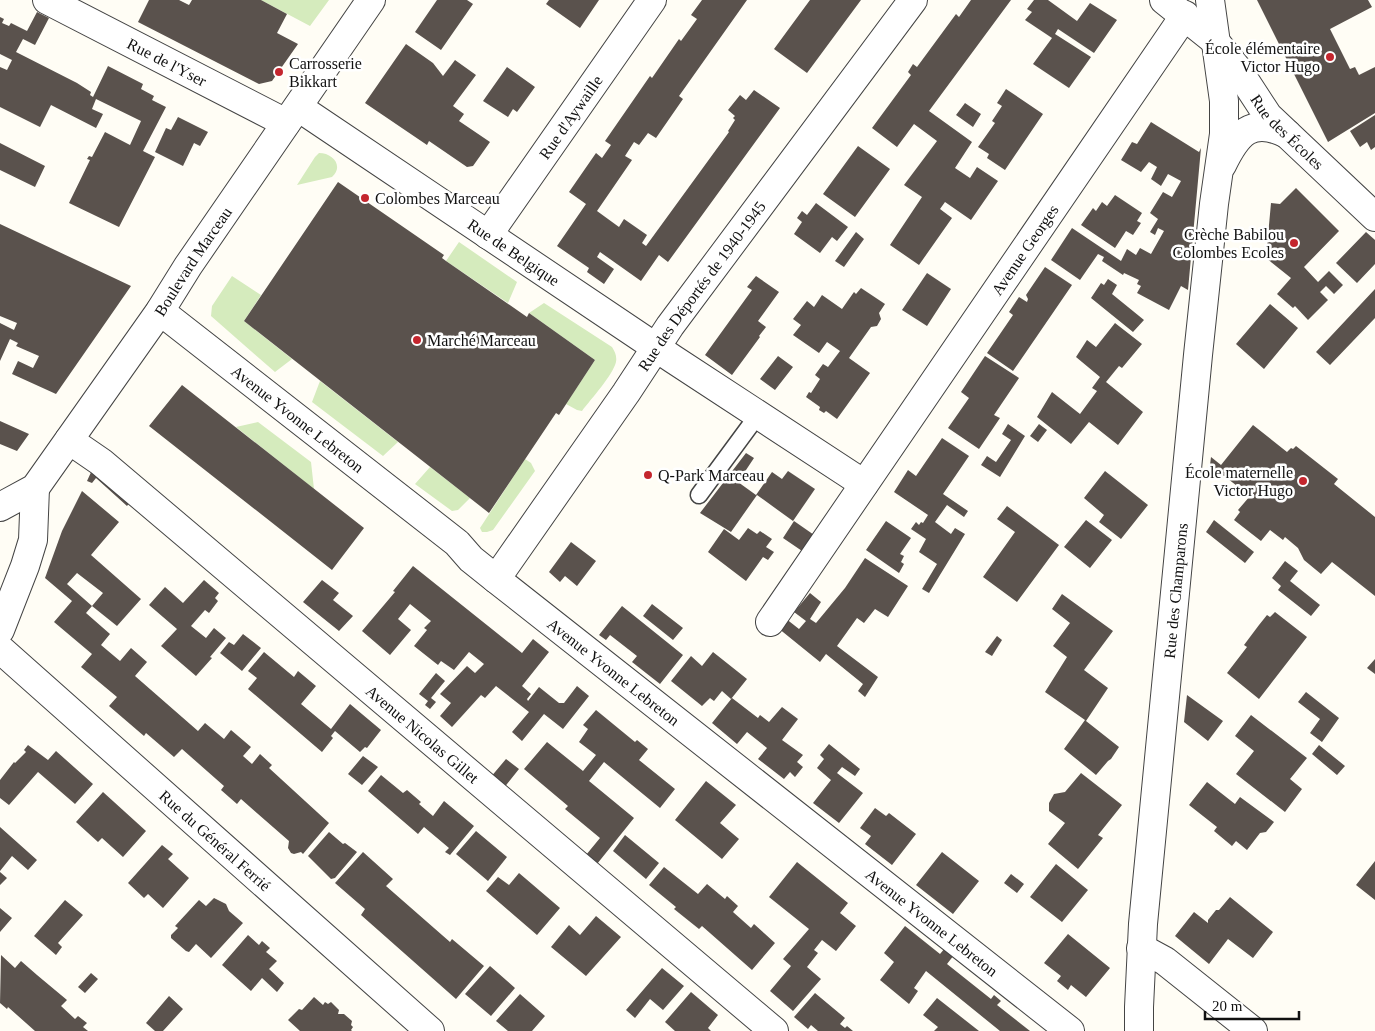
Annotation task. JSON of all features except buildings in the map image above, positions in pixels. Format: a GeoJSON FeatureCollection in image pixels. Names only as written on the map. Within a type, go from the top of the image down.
{"type":"FeatureCollection","features":[{"type":"Feature","properties":{"kind":"street","name":"Rue de l'Yser"},"geometry":{"type":"LineString","coordinates":[[47,0],[292,115]]}},
{"type":"Feature","properties":{"kind":"street","name":"Boulevard Marceau"},"geometry":{"type":"LineString","coordinates":[[0,507],[35,488],[160,311],[188,266],[371,0]]}},
{"type":"Feature","properties":{"kind":"street","name":"Rue d'Aywaille"},"geometry":{"type":"LineString","coordinates":[[488,235],[652,0]]}},
{"type":"Feature","properties":{"kind":"street","name":"Rue des Déportés de 1940-1945"},"geometry":{"type":"LineString","coordinates":[[496,578],[626,393],[656,347],[913,0]]}},
{"type":"Feature","properties":{"kind":"street","name":"Rue des Champarons"},"geometry":{"type":"LineString","coordinates":[[1140,1031],[1141,948],[1198,355],[1214,204],[1224,134],[1224,101],[1214,40],[1210,0]]}},
{"type":"Feature","properties":{"kind":"street","name":"Rue des Écoles"},"geometry":{"type":"LineString","coordinates":[[1174,8],[1214,40],[1236,67],[1268,116],[1375,217]]}},
{"type":"Feature","properties":{"kind":"street","name":"Avenue Georges"},"geometry":{"type":"LineString","coordinates":[[770,622],[864,484],[1174,8]]}},
{"type":"Feature","properties":{"kind":"street","name":"Rue de Belgique"},"geometry":{"type":"LineString","coordinates":[[292,115],[488,235],[656,347]]}},
{"type":"Feature","properties":{"kind":"street"},"geometry":{"type":"LineString","coordinates":[[1220,170],[1230,147],[1249,130],[1260,126],[1273,127],[1287,134]]}},
{"type":"Feature","properties":{"kind":"street","name":"Avenue Yvonne Lebreton"},"geometry":{"type":"LineString","coordinates":[[160,311],[457,543],[472,559],[1070,1031]]}},
{"type":"Feature","properties":{"kind":"street"},"geometry":{"type":"LineString","coordinates":[[656,347],[864,484]]}},
{"type":"Feature","properties":{"kind":"street","name":"Avenue Nicolas Gillet"},"geometry":{"type":"LineString","coordinates":[[69,440],[102,462],[774,1031]]}},
{"type":"Feature","properties":{"kind":"street"},"geometry":{"type":"LineString","coordinates":[[0,630],[33,540],[35,488]]}},
{"type":"Feature","properties":{"kind":"street","name":"Rue du Général Ferrié"},"geometry":{"type":"LineString","coordinates":[[0,649],[430,1031]]}},
{"type":"Feature","properties":{"kind":"street"},"geometry":{"type":"LineString","coordinates":[[1141,948],[1165,960],[1253,1031]]}},
{"type":"Feature","properties":{"kind":"lane"},"geometry":{"type":"LineString","coordinates":[[699,495],[758,415]]}},
{"type":"Feature","properties":{"kind":"green space"},"geometry":{"type":"Polygon","coordinates":[[[261,0],[329,0],[310,26],[261,0]]]}},
{"type":"Feature","properties":{"kind":"green space"},"geometry":{"type":"Polygon","coordinates":[[[319,153],[329,155],[335,161],[337,169],[335,173],[332,177],[297,185],[315,157],[319,153]]]}},
{"type":"Feature","properties":{"kind":"green space"},"geometry":{"type":"Polygon","coordinates":[[[459,242],[517,282],[508,303],[446,261],[459,242]]]}},
{"type":"Feature","properties":{"kind":"green space"},"geometry":{"type":"Polygon","coordinates":[[[232,276],[261,295],[244,321],[292,359],[275,372],[211,316],[212,306],[232,276]]]}},
{"type":"Feature","properties":{"kind":"green space"},"geometry":{"type":"Polygon","coordinates":[[[544,303],[612,347],[616,354],[616,362],[611,373],[582,411],[566,404],[595,360],[529,313],[544,303]]]}},
{"type":"Feature","properties":{"kind":"green space"},"geometry":{"type":"Polygon","coordinates":[[[320,381],[398,442],[383,456],[312,402],[320,381]]]}},
{"type":"Feature","properties":{"kind":"green space"},"geometry":{"type":"Polygon","coordinates":[[[258,422],[311,462],[314,489],[236,427],[258,422]]]}},
{"type":"Feature","properties":{"kind":"green space"},"geometry":{"type":"Polygon","coordinates":[[[525,459],[531,463],[535,471],[493,530],[482,532],[480,528],[525,459]]]}},
{"type":"Feature","properties":{"kind":"green space"},"geometry":{"type":"Polygon","coordinates":[[[430,467],[470,498],[458,510],[452,511],[415,484],[430,467]]]}},
{"type":"Feature","properties":{"kind":"place","name":"École élémentaire Victor Hugo"},"geometry":{"type":"Point","coordinates":[1330,57]}},
{"type":"Feature","properties":{"kind":"place","name":"Carrosserie Bikkart"},"geometry":{"type":"Point","coordinates":[279,72]}},
{"type":"Feature","properties":{"kind":"place","name":"Colombes Marceau"},"geometry":{"type":"Point","coordinates":[365,198]}},
{"type":"Feature","properties":{"kind":"place","name":"Crèche Babilou Colombes Ecoles"},"geometry":{"type":"Point","coordinates":[1294,243]}},
{"type":"Feature","properties":{"kind":"place","name":"Marché Marceau"},"geometry":{"type":"Point","coordinates":[417,340]}},
{"type":"Feature","properties":{"kind":"place","name":"Q-Park Marceau"},"geometry":{"type":"Point","coordinates":[648,475]}},
{"type":"Feature","properties":{"kind":"place","name":"École maternelle Victor Hugo"},"geometry":{"type":"Point","coordinates":[1303,481]}}]}
